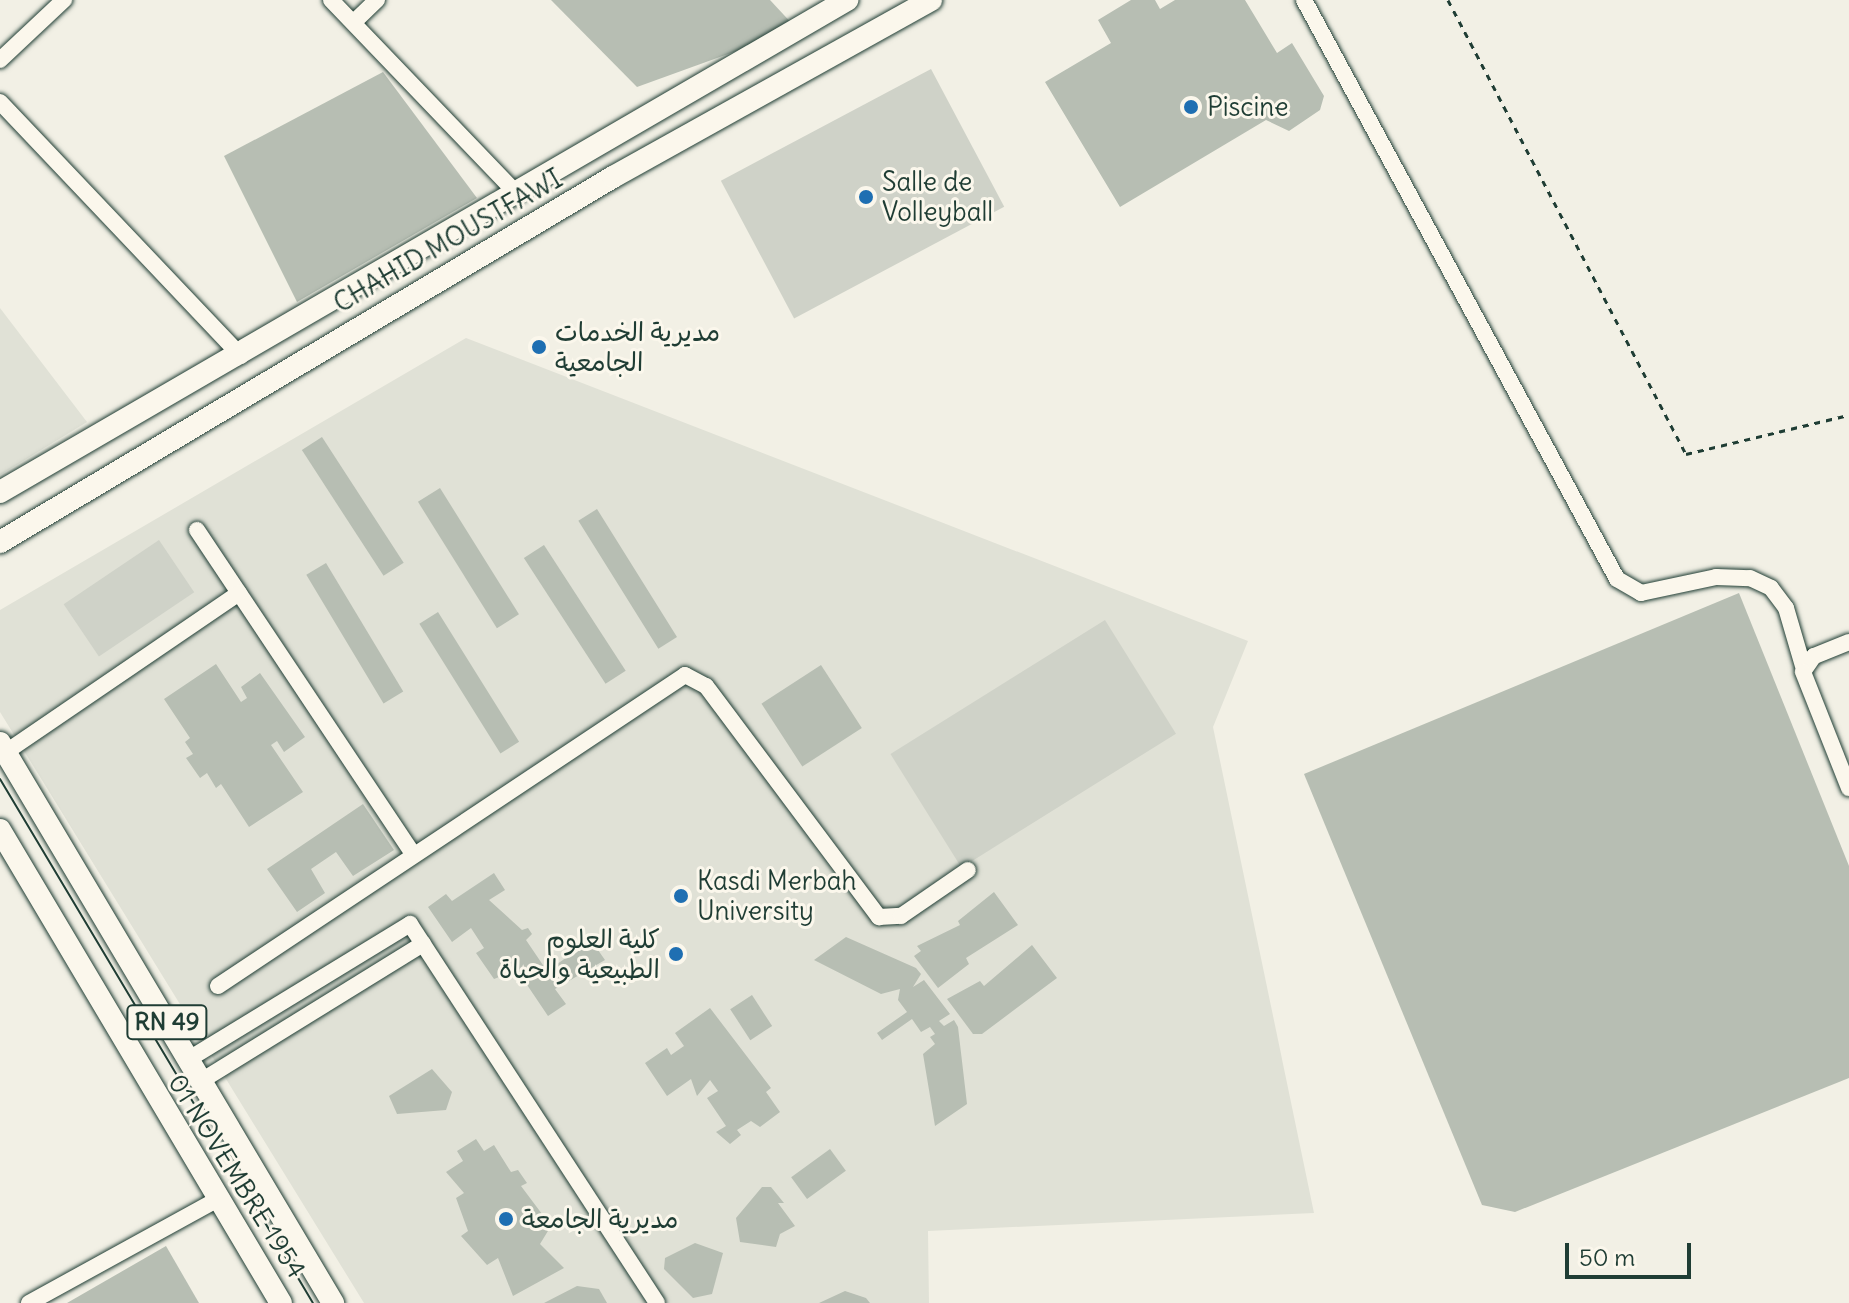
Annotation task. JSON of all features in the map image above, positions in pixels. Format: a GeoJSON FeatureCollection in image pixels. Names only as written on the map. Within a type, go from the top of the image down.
{"type":"FeatureCollection","features":[{"type":"Feature","properties":{"kind":"main road","name":"CHAHID MOUSTFAWI"},"geometry":{"type":"LineString","coordinates":[[0,492],[241,356],[513,190],[847,0]]}},
{"type":"Feature","properties":{"kind":"main road","name":"CHAHID MOUSTFAWI"},"geometry":{"type":"LineString","coordinates":[[0,542],[626,169],[929,0]]}},
{"type":"Feature","properties":{"kind":"main road","name":"RN 49"},"geometry":{"type":"LineString","coordinates":[[3,748],[333,1303]]}},
{"type":"Feature","properties":{"kind":"main road","name":"01 NOVEMBRE 1954"},"geometry":{"type":"LineString","coordinates":[[0,830],[281,1303]]}},
{"type":"Feature","properties":{"kind":"street"},"geometry":{"type":"LineString","coordinates":[[0,60],[64,0]]}},
{"type":"Feature","properties":{"kind":"street"},"geometry":{"type":"LineString","coordinates":[[331,0],[513,190]]}},
{"type":"Feature","properties":{"kind":"street"},"geometry":{"type":"LineString","coordinates":[[354,22],[377,0]]}},
{"type":"Feature","properties":{"kind":"street"},"geometry":{"type":"LineString","coordinates":[[1304,0],[1617,579],[1641,593],[1716,577],[1750,578],[1771,588],[1786,608],[1803,666],[1849,788]]}},
{"type":"Feature","properties":{"kind":"street"},"geometry":{"type":"LineString","coordinates":[[0,102],[241,356]]}},
{"type":"Feature","properties":{"kind":"street"},"geometry":{"type":"LineString","coordinates":[[197,530],[413,854]]}},
{"type":"Feature","properties":{"kind":"street"},"geometry":{"type":"LineString","coordinates":[[3,748],[239,593]]}},
{"type":"Feature","properties":{"kind":"street"},"geometry":{"type":"LineString","coordinates":[[1803,666],[1849,642]]}},
{"type":"Feature","properties":{"kind":"street"},"geometry":{"type":"LineString","coordinates":[[218,986],[685,675],[706,686],[879,917],[901,916],[968,870]]}},
{"type":"Feature","properties":{"kind":"street"},"geometry":{"type":"LineString","coordinates":[[189,1059],[410,924],[657,1303]]}},
{"type":"Feature","properties":{"kind":"street"},"geometry":{"type":"LineString","coordinates":[[201,1081],[423,944]]}},
{"type":"Feature","properties":{"kind":"street"},"geometry":{"type":"LineString","coordinates":[[29,1303],[220,1198]]}},
{"type":"Feature","properties":{"kind":"path"},"geometry":{"type":"LineString","coordinates":[[1448,0],[1686,454],[1849,415]]}},
{"type":"Feature","properties":{"kind":"shaded area","name":"Salle de Volleyball"},"geometry":{"type":"Polygon","coordinates":[[[931,69],[1004,207],[794,318],[721,181],[931,69]]]}},
{"type":"Feature","properties":{"kind":"shaded area"},"geometry":{"type":"Polygon","coordinates":[[[0,308],[87,422],[0,475],[0,308]]]}},
{"type":"Feature","properties":{"kind":"shaded area","name":"Kasdi Merbah University"},"geometry":{"type":"Polygon","coordinates":[[[466,338],[1248,641],[1213,727],[1314,1213],[928,1231],[929,1303],[364,1303],[0,712],[0,610],[466,338]]]}},
{"type":"Feature","properties":{"kind":"shaded area"},"geometry":{"type":"Polygon","coordinates":[[[159,540],[194,592],[99,657],[64,604],[159,540]]]}},
{"type":"Feature","properties":{"kind":"shaded area"},"geometry":{"type":"Polygon","coordinates":[[[1105,620],[1176,734],[961,868],[890,754],[1105,620]]]}},
{"type":"Feature","properties":{"kind":"building"},"geometry":{"type":"Polygon","coordinates":[[[551,0],[770,0],[797,29],[637,87],[551,0]]]}},
{"type":"Feature","properties":{"kind":"building","name":"Piscine"},"geometry":{"type":"Polygon","coordinates":[[[1131,0],[1155,0],[1160,9],[1175,0],[1245,0],[1277,53],[1292,43],[1324,96],[1320,110],[1289,131],[1266,120],[1120,207],[1045,82],[1111,43],[1098,20],[1131,0]]]}},
{"type":"Feature","properties":{"kind":"building"},"geometry":{"type":"Polygon","coordinates":[[[383,72],[477,198],[297,302],[224,156],[383,72]]]}},
{"type":"Feature","properties":{"kind":"building"},"geometry":{"type":"Polygon","coordinates":[[[322,437],[404,563],[384,576],[302,450],[322,437]]]}},
{"type":"Feature","properties":{"kind":"building"},"geometry":{"type":"Polygon","coordinates":[[[440,488],[519,614],[497,628],[418,502],[440,488]]]}},
{"type":"Feature","properties":{"kind":"building"},"geometry":{"type":"Polygon","coordinates":[[[597,509],[677,637],[658,649],[578,521],[597,509]]]}},
{"type":"Feature","properties":{"kind":"building"},"geometry":{"type":"Polygon","coordinates":[[[544,545],[626,671],[606,684],[524,558],[544,545]]]}},
{"type":"Feature","properties":{"kind":"building"},"geometry":{"type":"Polygon","coordinates":[[[326,563],[403,692],[384,703],[306,575],[326,563]]]}},
{"type":"Feature","properties":{"kind":"building"},"geometry":{"type":"Polygon","coordinates":[[[1739,593],[1849,866],[1849,1078],[1515,1212],[1482,1205],[1304,774],[1739,593]]]}},
{"type":"Feature","properties":{"kind":"building"},"geometry":{"type":"Polygon","coordinates":[[[438,612],[519,742],[500,753],[419,624],[438,612]]]}},
{"type":"Feature","properties":{"kind":"building"},"geometry":{"type":"Polygon","coordinates":[[[216,664],[241,702],[247,698],[241,687],[260,673],[305,737],[284,752],[277,741],[271,745],[303,792],[249,827],[221,784],[216,788],[207,773],[200,778],[186,758],[193,754],[185,742],[190,738],[164,699],[216,664]]]}},
{"type":"Feature","properties":{"kind":"building"},"geometry":{"type":"Polygon","coordinates":[[[821,665],[862,728],[802,767],[761,704],[821,665]]]}},
{"type":"Feature","properties":{"kind":"building"},"geometry":{"type":"Polygon","coordinates":[[[363,804],[394,850],[353,876],[336,852],[311,869],[325,893],[297,912],[267,869],[363,804]]]}},
{"type":"Feature","properties":{"kind":"building"},"geometry":{"type":"Polygon","coordinates":[[[494,873],[505,890],[489,900],[522,930],[528,928],[532,934],[526,940],[547,971],[599,935],[605,945],[598,950],[605,960],[555,989],[566,1004],[548,1016],[517,970],[494,979],[476,953],[484,948],[471,928],[452,942],[428,907],[446,894],[452,901],[494,873]]]}},
{"type":"Feature","properties":{"kind":"building"},"geometry":{"type":"Polygon","coordinates":[[[994,892],[1018,925],[966,958],[969,964],[938,988],[914,956],[921,951],[917,946],[960,925],[958,921],[994,892]]]}},
{"type":"Feature","properties":{"kind":"building"},"geometry":{"type":"Polygon","coordinates":[[[846,937],[916,968],[921,974],[913,987],[924,980],[950,1014],[939,1021],[944,1026],[954,1020],[958,1027],[967,1104],[935,1126],[923,1054],[935,1044],[930,1037],[935,1034],[930,1027],[921,1032],[912,1019],[882,1040],[877,1033],[907,1012],[898,1000],[900,989],[881,994],[814,960],[846,937]]]}},
{"type":"Feature","properties":{"kind":"building"},"geometry":{"type":"Polygon","coordinates":[[[1032,945],[1057,978],[982,1034],[973,1034],[947,999],[980,981],[984,986],[1032,945]]]}},
{"type":"Feature","properties":{"kind":"building"},"geometry":{"type":"Polygon","coordinates":[[[752,995],[772,1026],[750,1040],[730,1009],[752,995]]]}},
{"type":"Feature","properties":{"kind":"building"},"geometry":{"type":"Polygon","coordinates":[[[710,1008],[771,1088],[766,1092],[780,1112],[760,1127],[751,1121],[737,1130],[741,1135],[730,1144],[716,1132],[726,1126],[707,1098],[718,1091],[710,1080],[697,1096],[691,1079],[667,1096],[645,1063],[667,1048],[671,1055],[684,1046],[675,1033],[710,1008]]]}},
{"type":"Feature","properties":{"kind":"building"},"geometry":{"type":"Polygon","coordinates":[[[432,1069],[452,1092],[446,1110],[397,1114],[389,1096],[432,1069]]]}},
{"type":"Feature","properties":{"kind":"building","name":"مديرية الجامعة"},"geometry":{"type":"Polygon","coordinates":[[[476,1139],[484,1151],[494,1145],[511,1172],[518,1170],[527,1183],[521,1186],[551,1226],[540,1244],[564,1268],[513,1296],[498,1258],[487,1265],[461,1236],[468,1231],[456,1198],[464,1193],[446,1172],[463,1161],[457,1151],[476,1139]]]}},
{"type":"Feature","properties":{"kind":"building"},"geometry":{"type":"Polygon","coordinates":[[[830,1149],[846,1171],[807,1199],[791,1177],[830,1149]]]}},
{"type":"Feature","properties":{"kind":"building"},"geometry":{"type":"Polygon","coordinates":[[[762,1187],[771,1187],[784,1203],[778,1203],[795,1226],[780,1234],[776,1247],[740,1242],[736,1218],[762,1187]]]}},
{"type":"Feature","properties":{"kind":"building"},"geometry":{"type":"Polygon","coordinates":[[[695,1243],[723,1253],[712,1294],[693,1298],[664,1269],[665,1258],[695,1243]]]}},
{"type":"Feature","properties":{"kind":"building"},"geometry":{"type":"Polygon","coordinates":[[[166,1246],[199,1303],[67,1303],[166,1246]]]}},
{"type":"Feature","properties":{"kind":"building"},"geometry":{"type":"Polygon","coordinates":[[[577,1286],[599,1289],[607,1303],[544,1303],[577,1286]]]}},
{"type":"Feature","properties":{"kind":"building"},"geometry":{"type":"Polygon","coordinates":[[[845,1291],[866,1298],[870,1303],[819,1303],[845,1291]]]}},
{"type":"Feature","properties":{"kind":"tram line"},"geometry":{"type":"LineString","coordinates":[[0,779],[313,1303]]}},
{"type":"Feature","properties":{"kind":"place","name":"Piscine"},"geometry":{"type":"Point","coordinates":[1191,107]}},
{"type":"Feature","properties":{"kind":"place","name":"Salle de Volleyball"},"geometry":{"type":"Point","coordinates":[866,197]}},
{"type":"Feature","properties":{"kind":"place","name":"مديرية الخدمات الجامعية"},"geometry":{"type":"Point","coordinates":[539,347]}},
{"type":"Feature","properties":{"kind":"place","name":"Kasdi Merbah University"},"geometry":{"type":"Point","coordinates":[681,896]}},
{"type":"Feature","properties":{"kind":"place","name":"كلية العلوم الطبيعية والحياة"},"geometry":{"type":"Point","coordinates":[676,954]}},
{"type":"Feature","properties":{"kind":"place","name":"مديرية الجامعة"},"geometry":{"type":"Point","coordinates":[506,1219]}}]}
